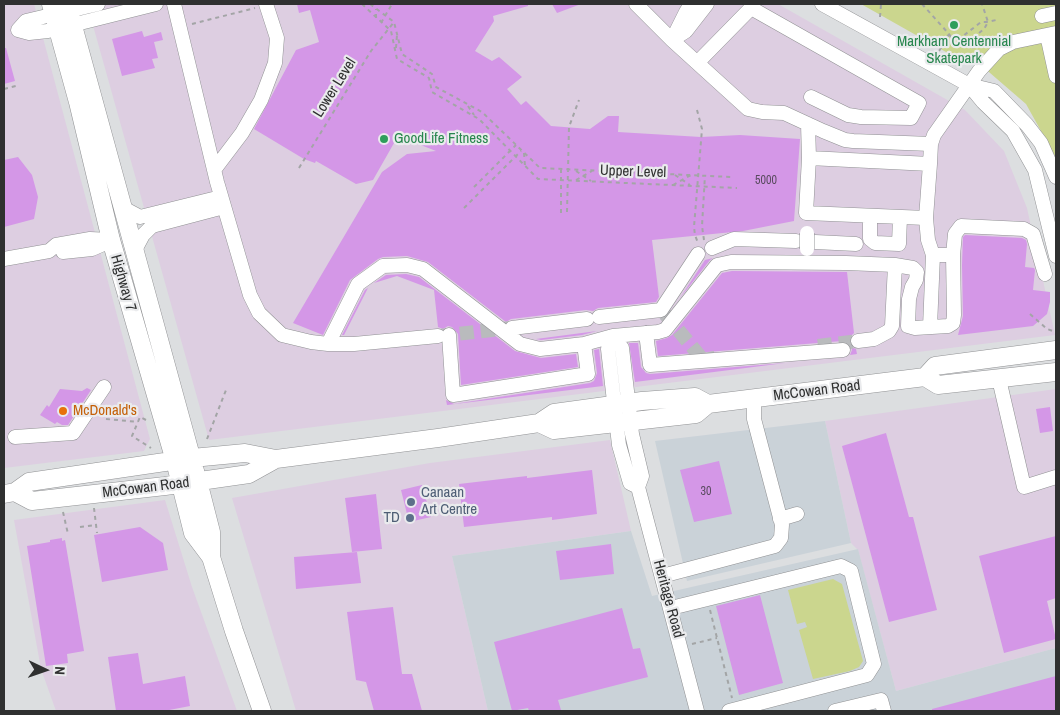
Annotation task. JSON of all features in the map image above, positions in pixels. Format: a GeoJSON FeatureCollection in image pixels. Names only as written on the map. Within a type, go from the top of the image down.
{"type":"FeatureCollection","features":[{"type":"Feature","properties":{"kind":"main road","name":"Highway 7"},"geometry":{"type":"LineString","coordinates":[[62,15],[135,250],[189,483],[211,532],[211,557],[262,711]]}},
{"type":"Feature","properties":{"kind":"main road","name":"Highway 7"},"geometry":{"type":"LineString","coordinates":[[62,15],[78,102],[111,240],[183,459]]}},
{"type":"Feature","properties":{"kind":"main road","name":"McCowan Road"},"geometry":{"type":"LineString","coordinates":[[539,423],[554,430],[696,414],[708,404],[925,376],[935,366],[1056,350]]}},
{"type":"Feature","properties":{"kind":"main road","name":"McCowan Road"},"geometry":{"type":"LineString","coordinates":[[925,376],[938,385],[1056,372]]}},
{"type":"Feature","properties":{"kind":"main road","name":"McCowan Road"},"geometry":{"type":"LineString","coordinates":[[9,493],[29,482],[183,459],[245,453],[276,459],[539,423],[554,413],[621,404],[695,397],[708,404]]}},
{"type":"Feature","properties":{"kind":"main road","name":"McCowan Road"},"geometry":{"type":"LineString","coordinates":[[9,493],[32,501],[189,483],[249,474],[276,459]]}},
{"type":"Feature","properties":{"kind":"street"},"geometry":{"type":"LineString","coordinates":[[62,15],[98,4]]}},
{"type":"Feature","properties":{"kind":"street"},"geometry":{"type":"LineString","coordinates":[[62,15],[156,4]]}},
{"type":"Feature","properties":{"kind":"street"},"geometry":{"type":"LineString","coordinates":[[174,4],[222,202],[250,295],[260,313],[282,335],[328,344],[354,344],[443,336],[453,395],[588,374],[584,344]]}},
{"type":"Feature","properties":{"kind":"street"},"geometry":{"type":"LineString","coordinates":[[214,170],[242,133],[261,100],[275,63],[277,38],[267,4]]}},
{"type":"Feature","properties":{"kind":"street"},"geometry":{"type":"LineString","coordinates":[[636,4],[672,40],[748,109],[784,113],[845,140],[931,144]]}},
{"type":"Feature","properties":{"kind":"street"},"geometry":{"type":"LineString","coordinates":[[672,40],[691,4]]}},
{"type":"Feature","properties":{"kind":"street"},"geometry":{"type":"LineString","coordinates":[[672,40],[693,23],[707,4]]}},
{"type":"Feature","properties":{"kind":"street"},"geometry":{"type":"LineString","coordinates":[[822,4],[969,85],[994,91],[1026,124],[1041,143],[1056,177]]}},
{"type":"Feature","properties":{"kind":"street"},"geometry":{"type":"LineString","coordinates":[[698,62],[751,8],[919,104],[911,118],[861,117],[848,115],[811,97]]}},
{"type":"Feature","properties":{"kind":"street"},"geometry":{"type":"LineString","coordinates":[[1042,16],[1056,12]]}},
{"type":"Feature","properties":{"kind":"street"},"geometry":{"type":"LineString","coordinates":[[930,327],[934,255],[928,240],[926,218],[931,144],[934,135],[988,59],[999,49],[1012,42],[1051,34],[1056,76]]}},
{"type":"Feature","properties":{"kind":"street"},"geometry":{"type":"LineString","coordinates":[[969,85],[983,102],[1013,131],[1035,170],[1056,256]]}},
{"type":"Feature","properties":{"kind":"street"},"geometry":{"type":"LineString","coordinates":[[808,124],[809,158],[806,213],[809,242]]}},
{"type":"Feature","properties":{"kind":"street"},"geometry":{"type":"LineString","coordinates":[[809,158],[930,164]]}},
{"type":"Feature","properties":{"kind":"street"},"geometry":{"type":"LineString","coordinates":[[123,208],[140,217],[222,202]]}},
{"type":"Feature","properties":{"kind":"street"},"geometry":{"type":"LineString","coordinates":[[135,250],[143,235],[152,226],[222,202]]}},
{"type":"Feature","properties":{"kind":"street"},"geometry":{"type":"LineString","coordinates":[[806,213],[926,218]]}},
{"type":"Feature","properties":{"kind":"street"},"geometry":{"type":"LineString","coordinates":[[870,216],[870,239],[875,243],[898,244],[900,217]]}},
{"type":"Feature","properties":{"kind":"street"},"geometry":{"type":"LineString","coordinates":[[328,344],[358,284],[383,266],[407,265],[423,269],[520,344],[540,349],[584,344],[613,336],[665,330],[717,265],[809,242],[913,268],[917,272],[916,280],[908,299],[908,326],[915,328],[948,326],[952,323],[954,315],[953,255],[955,234],[961,226],[1024,229],[1033,234],[1045,274]]}},
{"type":"Feature","properties":{"kind":"street"},"geometry":{"type":"LineString","coordinates":[[4,259],[49,251],[56,245],[90,239],[111,240]]}},
{"type":"Feature","properties":{"kind":"street"},"geometry":{"type":"LineString","coordinates":[[512,328],[592,318],[663,312],[703,247],[734,239],[809,242],[832,248],[856,244]]}},
{"type":"Feature","properties":{"kind":"street"},"geometry":{"type":"LineString","coordinates":[[934,255],[953,255]]}},
{"type":"Feature","properties":{"kind":"street"},"geometry":{"type":"LineString","coordinates":[[858,341],[874,339],[889,331],[892,326],[895,265]]}},
{"type":"Feature","properties":{"kind":"street"},"geometry":{"type":"LineString","coordinates":[[646,333],[650,364],[843,350]]}},
{"type":"Feature","properties":{"kind":"street","name":"Heritage Road"},"geometry":{"type":"LineString","coordinates":[[613,336],[622,348],[621,404],[623,422],[619,445],[630,483],[638,487],[697,711]]}},
{"type":"Feature","properties":{"kind":"street"},"geometry":{"type":"LineString","coordinates":[[999,379],[1024,487],[1056,477]]}},
{"type":"Feature","properties":{"kind":"street"},"geometry":{"type":"LineString","coordinates":[[15,437],[72,433],[104,387]]}},
{"type":"Feature","properties":{"kind":"street"},"geometry":{"type":"LineString","coordinates":[[662,576],[775,546],[781,538],[782,525],[754,419],[754,399]]}},
{"type":"Feature","properties":{"kind":"street"},"geometry":{"type":"LineString","coordinates":[[780,519],[797,514]]}},
{"type":"Feature","properties":{"kind":"street"},"geometry":{"type":"LineString","coordinates":[[671,608],[842,566],[850,571],[874,664],[867,674],[732,710]]}},
{"type":"Feature","properties":{"kind":"street"},"geometry":{"type":"LineString","coordinates":[[835,711],[881,700],[884,711]]}},
{"type":"Feature","properties":{"kind":"path"},"geometry":{"type":"LineString","coordinates":[[188,24],[267,4]]}},
{"type":"Feature","properties":{"kind":"path"},"geometry":{"type":"LineString","coordinates":[[362,4],[391,31],[395,52]]}},
{"type":"Feature","properties":{"kind":"path"},"geometry":{"type":"LineString","coordinates":[[370,4],[394,22],[400,49]]}},
{"type":"Feature","properties":{"kind":"path"},"geometry":{"type":"LineString","coordinates":[[381,23],[392,4]]}},
{"type":"Feature","properties":{"kind":"path"},"geometry":{"type":"LineString","coordinates":[[880,17],[881,4]]}},
{"type":"Feature","properties":{"kind":"path"},"geometry":{"type":"LineString","coordinates":[[922,4],[955,43],[981,22],[996,20]]}},
{"type":"Feature","properties":{"kind":"path"},"geometry":{"type":"LineString","coordinates":[[958,40],[962,46],[984,29],[988,22],[982,4]]}},
{"type":"Feature","properties":{"kind":"path"},"geometry":{"type":"LineString","coordinates":[[376,9],[376,18]]}},
{"type":"Feature","properties":{"kind":"path","name":"Lower Level"},"geometry":{"type":"LineString","coordinates":[[299,168],[371,51],[394,22]]}},
{"type":"Feature","properties":{"kind":"path"},"geometry":{"type":"LineString","coordinates":[[395,52],[397,33]]}},
{"type":"Feature","properties":{"kind":"path"},"geometry":{"type":"LineString","coordinates":[[939,51],[949,34]]}},
{"type":"Feature","properties":{"kind":"path"},"geometry":{"type":"LineString","coordinates":[[392,36],[402,54],[432,74],[436,87],[482,112],[540,168],[732,177]]}},
{"type":"Feature","properties":{"kind":"path"},"geometry":{"type":"LineString","coordinates":[[968,42],[988,59]]}},
{"type":"Feature","properties":{"kind":"path","name":"Upper Level"},"geometry":{"type":"LineString","coordinates":[[395,52],[397,59],[429,78],[432,92],[475,116],[538,179],[737,188]]}},
{"type":"Feature","properties":{"kind":"path"},"geometry":{"type":"LineString","coordinates":[[4,89],[16,86]]}},
{"type":"Feature","properties":{"kind":"path"},"geometry":{"type":"LineString","coordinates":[[567,212],[569,127],[579,100]]}},
{"type":"Feature","properties":{"kind":"path"},"geometry":{"type":"LineString","coordinates":[[467,104],[475,116]]}},
{"type":"Feature","properties":{"kind":"path"},"geometry":{"type":"LineString","coordinates":[[697,110],[702,129],[694,227],[695,235],[703,247]]}},
{"type":"Feature","properties":{"kind":"path"},"geometry":{"type":"LineString","coordinates":[[474,187],[516,145]]}},
{"type":"Feature","properties":{"kind":"path"},"geometry":{"type":"LineString","coordinates":[[464,208],[522,151]]}},
{"type":"Feature","properties":{"kind":"path"},"geometry":{"type":"LineString","coordinates":[[524,153],[525,166]]}},
{"type":"Feature","properties":{"kind":"path"},"geometry":{"type":"LineString","coordinates":[[561,169],[561,213]]}},
{"type":"Feature","properties":{"kind":"path"},"geometry":{"type":"LineString","coordinates":[[574,170],[592,182]]}},
{"type":"Feature","properties":{"kind":"path"},"geometry":{"type":"LineString","coordinates":[[574,181],[593,170]]}},
{"type":"Feature","properties":{"kind":"path"},"geometry":{"type":"LineString","coordinates":[[673,174],[691,186]]}},
{"type":"Feature","properties":{"kind":"path"},"geometry":{"type":"LineString","coordinates":[[673,185],[691,175]]}},
{"type":"Feature","properties":{"kind":"path"},"geometry":{"type":"LineString","coordinates":[[703,247],[704,175]]}},
{"type":"Feature","properties":{"kind":"path"},"geometry":{"type":"LineString","coordinates":[[1030,314],[1047,329],[1056,332]]}},
{"type":"Feature","properties":{"kind":"path"},"geometry":{"type":"LineString","coordinates":[[207,439],[226,390]]}},
{"type":"Feature","properties":{"kind":"path"},"geometry":{"type":"LineString","coordinates":[[146,420],[140,417],[132,436],[151,448]]}},
{"type":"Feature","properties":{"kind":"path"},"geometry":{"type":"LineString","coordinates":[[106,419],[138,422]]}},
{"type":"Feature","properties":{"kind":"path"},"geometry":{"type":"LineString","coordinates":[[94,508],[97,533]]}},
{"type":"Feature","properties":{"kind":"path"},"geometry":{"type":"LineString","coordinates":[[63,511],[68,534]]}},
{"type":"Feature","properties":{"kind":"path"},"geometry":{"type":"LineString","coordinates":[[80,527],[96,525]]}},
{"type":"Feature","properties":{"kind":"path"},"geometry":{"type":"LineString","coordinates":[[707,600],[732,710]]}},
{"type":"Feature","properties":{"kind":"path"},"geometry":{"type":"LineString","coordinates":[[681,647],[717,638]]}},
{"type":"Feature","properties":{"kind":"shaded area"},"geometry":{"type":"Polygon","coordinates":[[[4,4],[34,4],[150,439],[144,451],[4,468],[4,4]]]}},
{"type":"Feature","properties":{"kind":"shaded area"},"geometry":{"type":"Polygon","coordinates":[[[87,4],[778,4],[965,110],[1004,151],[1027,208],[1055,335],[209,440],[87,4]]]}},
{"type":"Feature","properties":{"kind":"shaded area"},"geometry":{"type":"Polygon","coordinates":[[[1056,389],[1056,648],[896,691],[858,550],[851,543],[825,421],[1056,389]]]}},
{"type":"Feature","properties":{"kind":"shaded area"},"geometry":{"type":"Polygon","coordinates":[[[825,421],[851,543],[687,581],[655,441],[825,421]]]}},
{"type":"Feature","properties":{"kind":"shaded area"},"geometry":{"type":"Polygon","coordinates":[[[610,440],[631,531],[452,556],[488,711],[296,711],[232,498],[430,463],[610,440]]]}},
{"type":"Feature","properties":{"kind":"shaded area"},"geometry":{"type":"Polygon","coordinates":[[[165,500],[192,587],[237,711],[56,711],[41,669],[14,520],[165,500]]]}},
{"type":"Feature","properties":{"kind":"shaded area"},"geometry":{"type":"Polygon","coordinates":[[[631,531],[652,596],[858,549],[896,691],[1056,648],[1056,711],[488,711],[452,556],[631,531]]]}},
{"type":"Feature","properties":{"kind":"green space"},"geometry":{"type":"Polygon","coordinates":[[[861,4],[1056,4],[1056,158],[1026,104],[975,60],[969,65],[861,4]]]}},
{"type":"Feature","properties":{"kind":"green space"},"geometry":{"type":"Polygon","coordinates":[[[833,579],[842,584],[863,661],[859,667],[850,671],[813,679],[799,630],[807,627],[805,622],[797,624],[788,590],[833,579]]]}},
{"type":"Feature","properties":{"kind":"building"},"geometry":{"type":"Polygon","coordinates":[[[297,4],[528,4],[528,6],[493,16],[494,21],[475,51],[492,61],[499,57],[522,77],[507,89],[521,105],[526,101],[551,126],[590,129],[608,116],[619,116],[618,132],[701,137],[740,135],[800,139],[794,221],[743,231],[652,240],[659,297],[656,302],[598,308],[593,311],[586,310],[511,319],[506,322],[428,262],[407,256],[383,257],[350,280],[323,335],[293,323],[382,172],[407,154],[436,151],[398,136],[373,180],[356,184],[316,161],[315,163],[304,159],[254,129],[296,50],[319,42],[310,10],[299,13],[297,4]]]}},
{"type":"Feature","properties":{"kind":"building"},"geometry":{"type":"Polygon","coordinates":[[[552,4],[581,4],[557,13],[552,4]]]}},
{"type":"Feature","properties":{"kind":"building"},"geometry":{"type":"Polygon","coordinates":[[[142,31],[144,37],[161,32],[163,40],[154,42],[158,58],[152,59],[155,68],[122,76],[112,39],[142,31]]]}},
{"type":"Feature","properties":{"kind":"building"},"geometry":{"type":"Polygon","coordinates":[[[4,48],[6,48],[15,81],[4,84],[4,48]]]}},
{"type":"Feature","properties":{"kind":"building"},"geometry":{"type":"Polygon","coordinates":[[[18,157],[32,175],[38,197],[34,219],[4,227],[4,160],[18,157]]]}},
{"type":"Feature","properties":{"kind":"building"},"geometry":{"type":"Polygon","coordinates":[[[965,235],[1022,238],[1026,240],[1025,267],[1034,268],[1035,270],[1033,290],[1050,292],[1047,314],[1033,326],[958,335],[963,316],[962,265],[963,237],[965,235]]]}},
{"type":"Feature","properties":{"kind":"building"},"geometry":{"type":"Polygon","coordinates":[[[713,258],[710,260],[680,298],[705,260],[713,258]]]}},
{"type":"Feature","properties":{"kind":"building"},"geometry":{"type":"Polygon","coordinates":[[[732,271],[847,272],[854,333],[850,337],[850,345],[842,341],[658,356],[656,341],[672,335],[722,273],[732,271]]]}},
{"type":"Feature","properties":{"kind":"building"},"geometry":{"type":"Polygon","coordinates":[[[406,274],[419,277],[515,351],[541,358],[576,354],[578,367],[461,385],[458,334],[452,327],[448,326],[443,329],[438,327],[434,290],[397,276],[374,283],[386,275],[406,274]]]}},
{"type":"Feature","properties":{"kind":"building"},"geometry":{"type":"Polygon","coordinates":[[[368,288],[344,335],[342,335],[365,290],[368,288]]]}},
{"type":"Feature","properties":{"kind":"building"},"geometry":{"type":"Polygon","coordinates":[[[597,331],[582,335],[536,339],[597,331]]]}},
{"type":"Feature","properties":{"kind":"building"},"geometry":{"type":"Polygon","coordinates":[[[629,343],[638,343],[641,367],[646,373],[650,374],[785,363],[635,382],[629,343]]]}},
{"type":"Feature","properties":{"kind":"building"},"geometry":{"type":"Polygon","coordinates":[[[850,345],[856,349],[857,354],[850,355],[852,350],[850,345]]]}},
{"type":"Feature","properties":{"kind":"building"},"geometry":{"type":"Polygon","coordinates":[[[599,349],[603,386],[447,405],[446,400],[454,404],[590,383],[594,381],[597,373],[594,350],[599,349]]]}},
{"type":"Feature","properties":{"kind":"building","name":"McDonald's"},"geometry":{"type":"Polygon","coordinates":[[[87,388],[91,390],[68,425],[62,425],[57,422],[55,424],[40,415],[47,405],[49,407],[60,389],[82,391],[87,388]]]}},
{"type":"Feature","properties":{"kind":"building"},"geometry":{"type":"Polygon","coordinates":[[[1050,407],[1053,431],[1040,433],[1036,409],[1050,407]]]}},
{"type":"Feature","properties":{"kind":"building"},"geometry":{"type":"Polygon","coordinates":[[[886,433],[909,517],[913,517],[937,610],[889,622],[842,446],[886,433]]]}},
{"type":"Feature","properties":{"kind":"building"},"geometry":{"type":"Polygon","coordinates":[[[719,461],[732,514],[694,522],[680,470],[719,461]]]}},
{"type":"Feature","properties":{"kind":"building"},"geometry":{"type":"Polygon","coordinates":[[[592,470],[597,514],[552,520],[552,517],[464,527],[459,484],[592,470]]]}},
{"type":"Feature","properties":{"kind":"building"},"geometry":{"type":"Polygon","coordinates":[[[422,485],[431,517],[409,522],[401,490],[422,485]]]}},
{"type":"Feature","properties":{"kind":"building"},"geometry":{"type":"Polygon","coordinates":[[[376,494],[382,549],[352,552],[345,498],[376,494]]]}},
{"type":"Feature","properties":{"kind":"building"},"geometry":{"type":"Polygon","coordinates":[[[140,527],[163,543],[168,570],[102,582],[94,535],[140,527]]]}},
{"type":"Feature","properties":{"kind":"building"},"geometry":{"type":"Polygon","coordinates":[[[1056,536],[1056,598],[1047,601],[1056,639],[1004,653],[979,556],[1056,536]]]}},
{"type":"Feature","properties":{"kind":"building"},"geometry":{"type":"Polygon","coordinates":[[[62,538],[62,541],[65,540],[84,651],[67,654],[68,663],[46,666],[27,546],[62,538]]]}},
{"type":"Feature","properties":{"kind":"building"},"geometry":{"type":"Polygon","coordinates":[[[611,544],[614,574],[560,580],[556,551],[611,544]]]}},
{"type":"Feature","properties":{"kind":"building"},"geometry":{"type":"Polygon","coordinates":[[[357,552],[361,583],[296,589],[294,557],[357,552]]]}},
{"type":"Feature","properties":{"kind":"building"},"geometry":{"type":"Polygon","coordinates":[[[760,595],[783,683],[739,695],[716,606],[760,595]]]}},
{"type":"Feature","properties":{"kind":"building"},"geometry":{"type":"Polygon","coordinates":[[[393,607],[402,674],[412,674],[422,711],[374,711],[366,682],[356,680],[347,612],[393,607]]]}},
{"type":"Feature","properties":{"kind":"building"},"geometry":{"type":"Polygon","coordinates":[[[622,608],[633,649],[640,648],[648,677],[558,700],[561,710],[529,711],[528,708],[512,711],[494,642],[622,608]]]}},
{"type":"Feature","properties":{"kind":"building"},"geometry":{"type":"Polygon","coordinates":[[[138,653],[143,684],[185,676],[190,706],[164,711],[116,711],[108,657],[138,653]]]}},
{"type":"Feature","properties":{"kind":"building"},"geometry":{"type":"Polygon","coordinates":[[[1056,676],[1056,711],[932,711],[932,709],[1056,676]]]}},
{"type":"Feature","properties":{"kind":"tunnel"},"geometry":{"type":"LineString","coordinates":[[665,314],[703,360],[715,358]]}},
{"type":"Feature","properties":{"kind":"tunnel"},"geometry":{"type":"LineString","coordinates":[[439,336],[510,328]]}},
{"type":"Feature","properties":{"kind":"tunnel"},"geometry":{"type":"LineString","coordinates":[[818,346],[858,341]]}},
{"type":"Feature","properties":{"kind":"place","name":"Markham Centennial Skatepark"},"geometry":{"type":"Point","coordinates":[954,25]}},
{"type":"Feature","properties":{"kind":"place","name":"GoodLife Fitness"},"geometry":{"type":"Point","coordinates":[384,139]}},
{"type":"Feature","properties":{"kind":"place","name":"McDonald's"},"geometry":{"type":"Point","coordinates":[63,411]}},
{"type":"Feature","properties":{"kind":"place","name":"Canaan Art Centre"},"geometry":{"type":"Point","coordinates":[411,502]}},
{"type":"Feature","properties":{"kind":"place","name":"TD"},"geometry":{"type":"Point","coordinates":[410,518]}}]}
